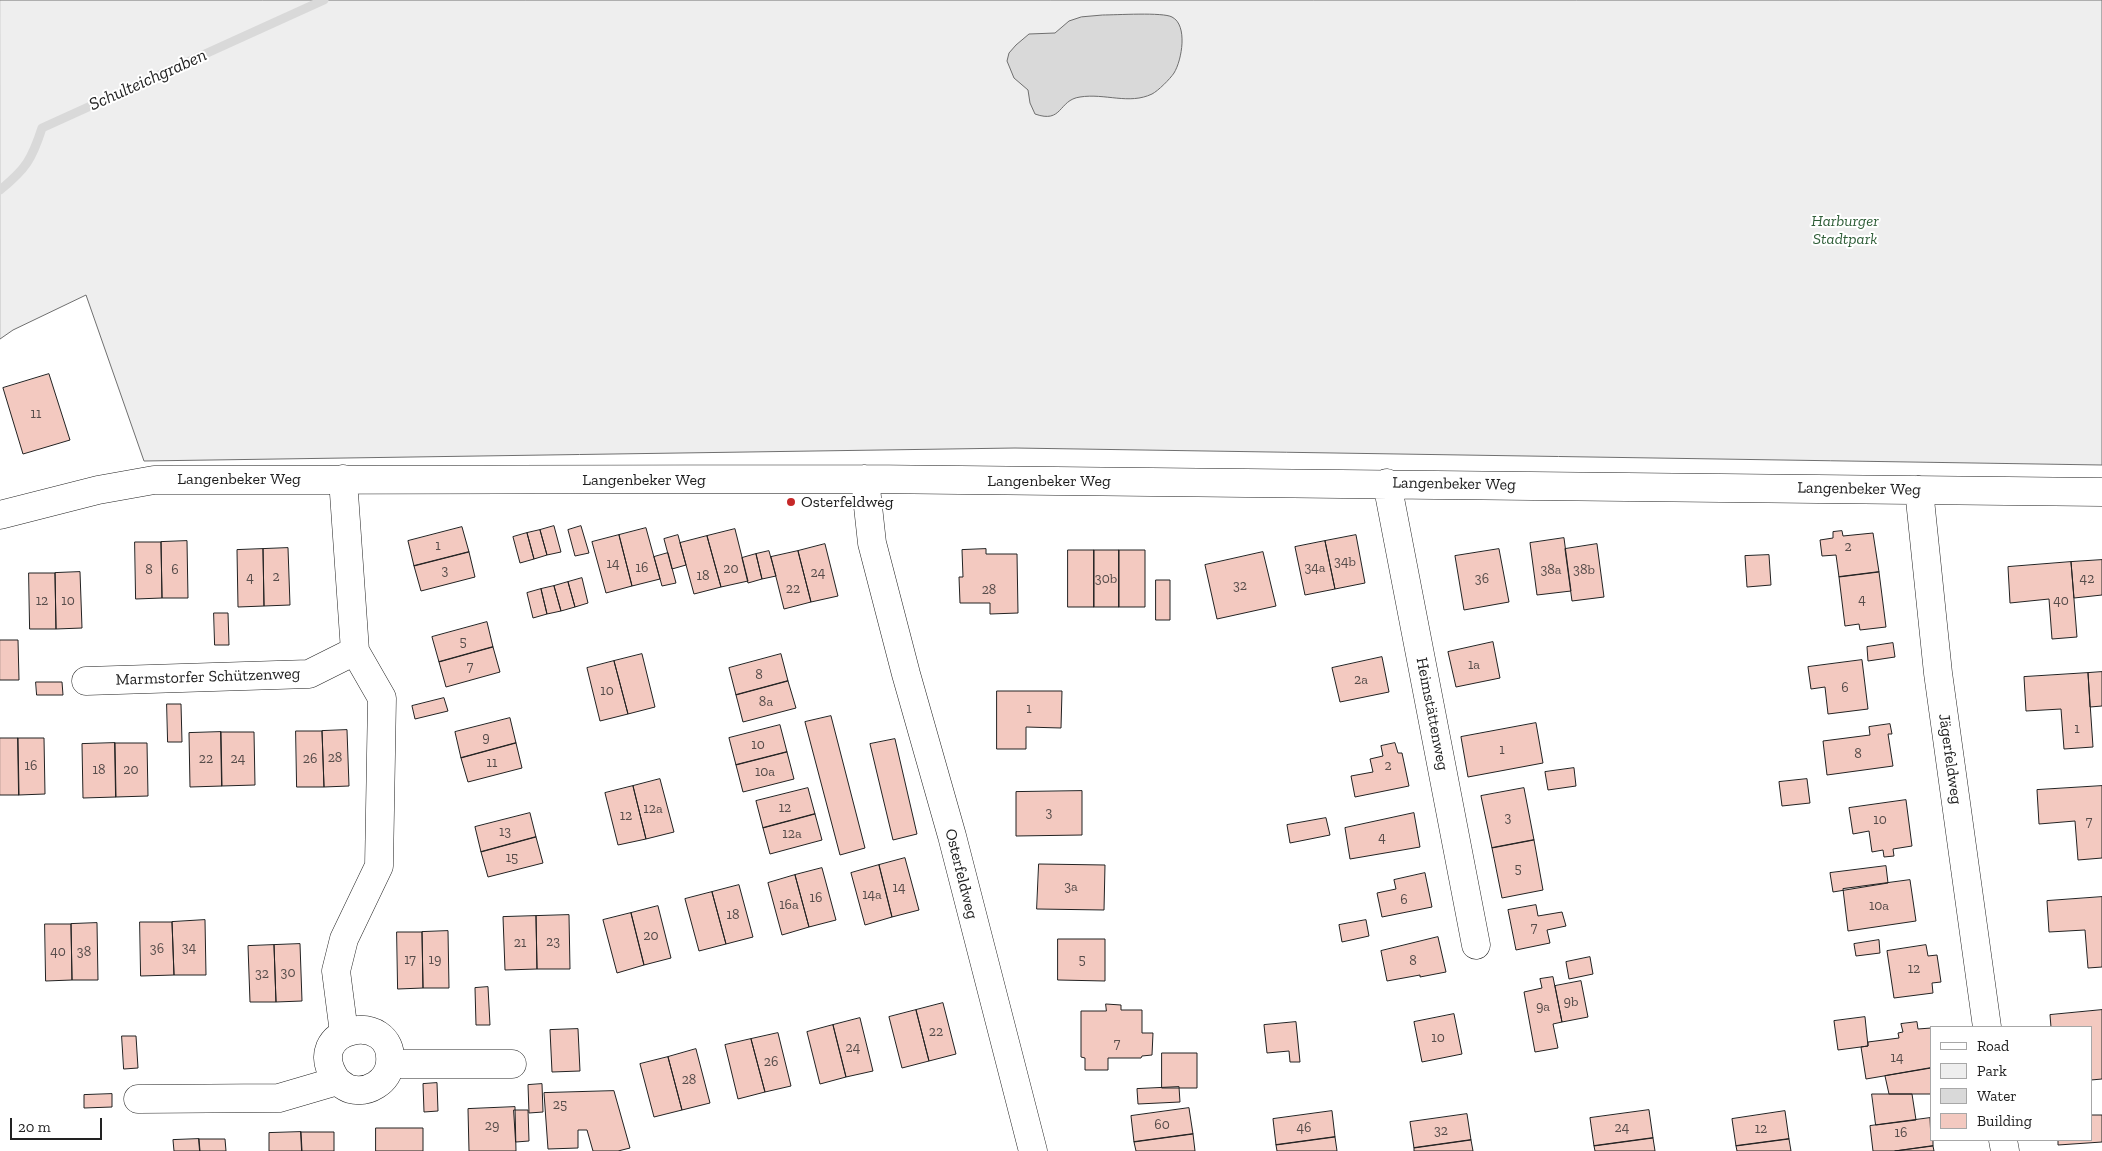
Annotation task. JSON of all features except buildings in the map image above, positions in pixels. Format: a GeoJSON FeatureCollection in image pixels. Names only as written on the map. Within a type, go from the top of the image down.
{"type":"FeatureCollection","features":[{"type":"Feature","properties":{"kind":"street"},"geometry":{"type":"LineString","coordinates":[[343,479],[355,651],[382,698],[379,866],[344,939],[336,971],[344,1033]]}},
{"type":"Feature","properties":{"kind":"street","name":"Langenbeker Weg"},"geometry":{"type":"LineString","coordinates":[[0,515],[98,490],[154,480],[865,479],[2102,492]]}},
{"type":"Feature","properties":{"kind":"street","name":"Osterfeldweg"},"geometry":{"type":"LineString","coordinates":[[865,479],[872,543],[906,674],[952,836],[1033,1151]]}},
{"type":"Feature","properties":{"kind":"street","name":"Heimstättenweg"},"geometry":{"type":"LineString","coordinates":[[1387,483],[1476,945]]}},
{"type":"Feature","properties":{"kind":"street","name":"Jägerfeldweg"},"geometry":{"type":"LineString","coordinates":[[1919,490],[1938,673],[1987,1026]]}},
{"type":"Feature","properties":{"kind":"street","name":"Marmstorfer Schützenweg"},"geometry":{"type":"LineString","coordinates":[[86,681],[309,674],[355,651]]}},
{"type":"Feature","properties":{"kind":"street"},"geometry":{"type":"LineString","coordinates":[[354,1029],[366,1030],[376,1034],[384,1042],[389,1053],[390,1064],[385,1077],[375,1086],[362,1090],[349,1089],[337,1081],[331,1072],[328,1061],[330,1050],[335,1040],[344,1033],[354,1029]]}},
{"type":"Feature","properties":{"kind":"street"},"geometry":{"type":"LineString","coordinates":[[390,1064],[512,1064]]}},
{"type":"Feature","properties":{"kind":"street"},"geometry":{"type":"LineString","coordinates":[[138,1099],[279,1098],[337,1081]]}},
{"type":"Feature","properties":{"kind":"green space","name":"Harburger Stadtpark"},"geometry":{"type":"Polygon","coordinates":[[[0,0],[2102,0],[2102,465],[1015,448],[144,461],[86,295],[13,330],[0,339],[0,0]]]}},
{"type":"Feature","properties":{"kind":"water"},"geometry":{"type":"Polygon","coordinates":[[[1167,15],[1177,21],[1182,35],[1182,43],[1174,73],[1152,94],[1143,97],[1126,99],[1099,96],[1080,97],[1068,102],[1056,114],[1051,116],[1035,114],[1030,103],[1028,90],[1014,78],[1007,61],[1009,53],[1029,34],[1055,33],[1069,21],[1081,17],[1167,15]]]}},
{"type":"Feature","properties":{"kind":"waterway","name":"Schulteichgraben"},"geometry":{"type":"LineString","coordinates":[[0,190],[27,163],[42,128],[324,0]]}},
{"type":"Feature","properties":{"kind":"place","name":"Osterfeldweg"},"geometry":{"type":"Point","coordinates":[791,502]}}]}
